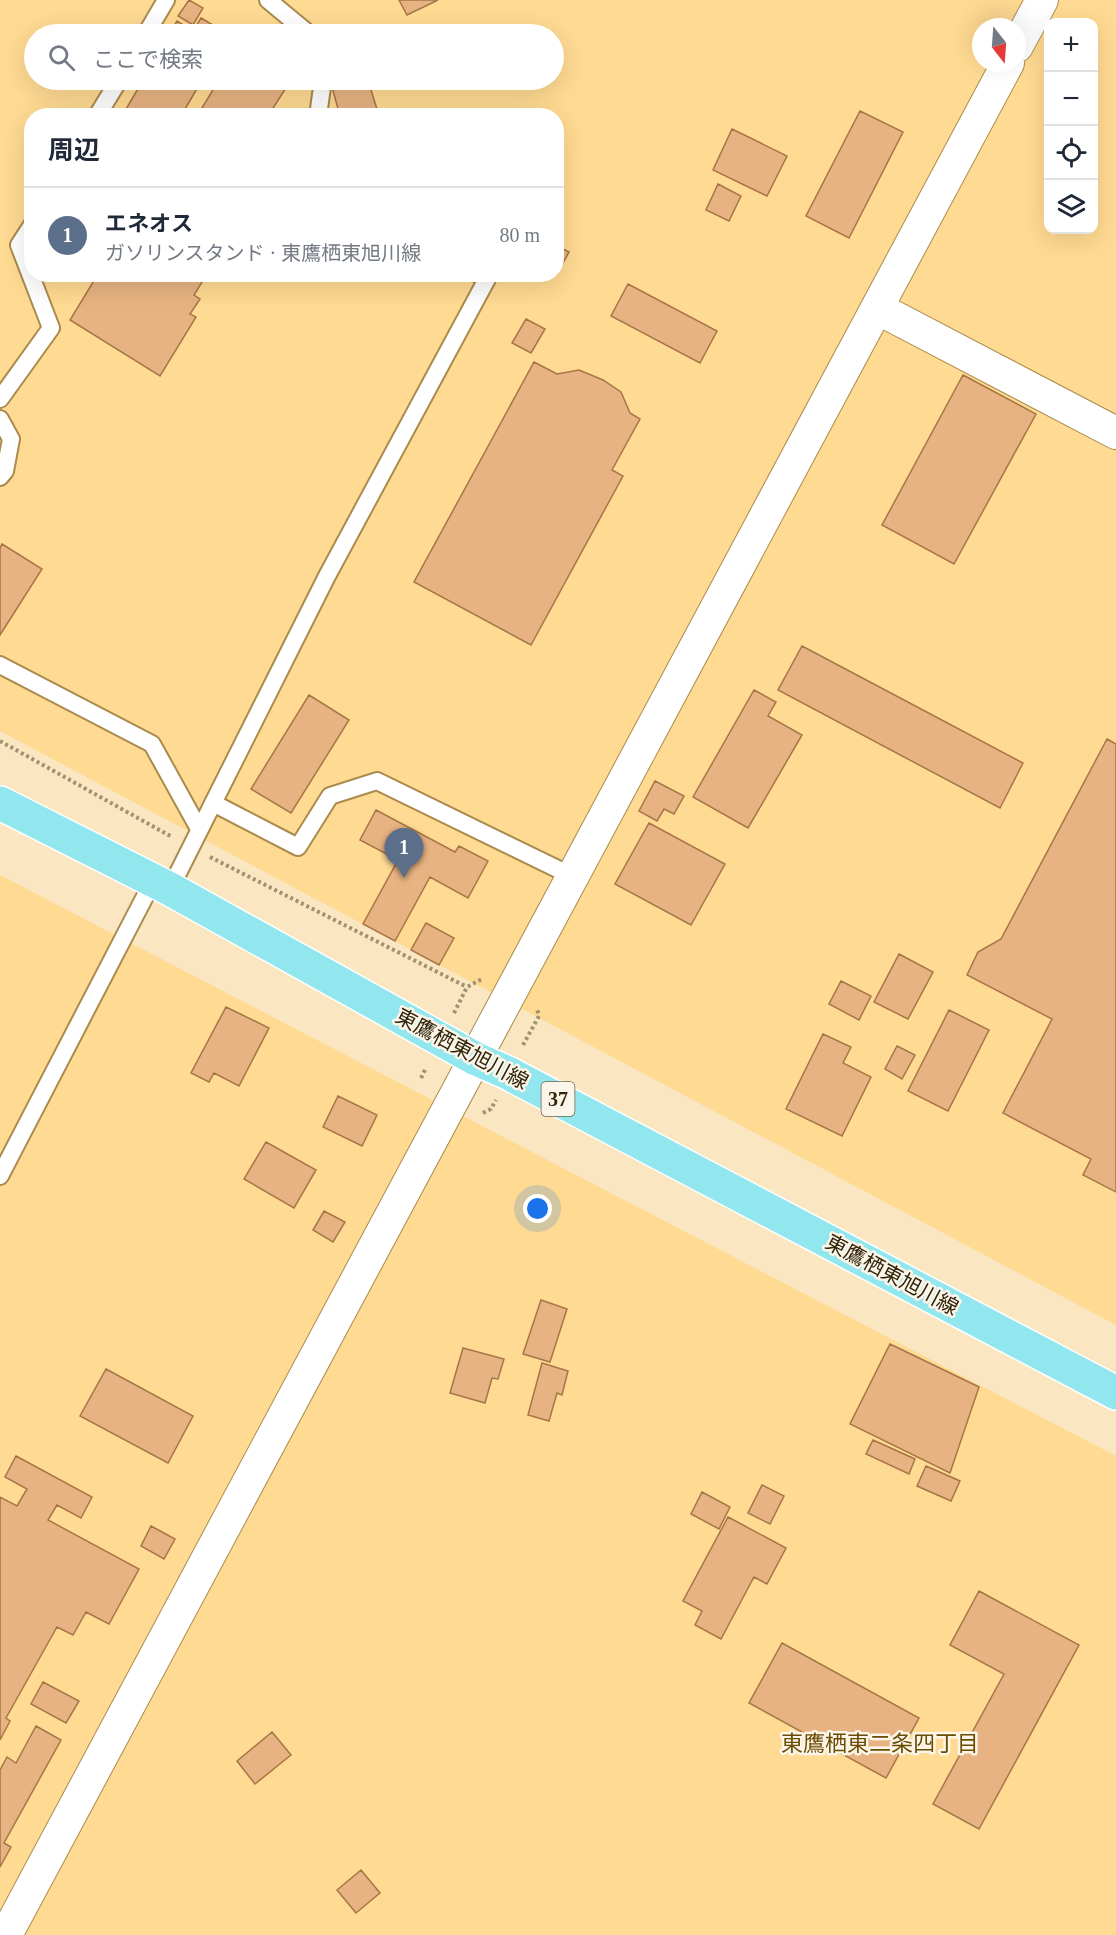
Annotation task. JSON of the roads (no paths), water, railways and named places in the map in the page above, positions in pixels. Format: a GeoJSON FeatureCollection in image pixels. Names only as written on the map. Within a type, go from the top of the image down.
{"type":"FeatureCollection","features":[{"type":"Feature","properties":{"kind":"main road","name":"東鷹栖東旭川線"},"geometry":{"type":"LineString","coordinates":[[0,803],[162,885],[476,1059],[508,1073],[1116,1394]]}},
{"type":"Feature","properties":{"kind":"street"},"geometry":{"type":"LineString","coordinates":[[1026,29],[1042,0]]}},
{"type":"Feature","properties":{"kind":"street"},"geometry":{"type":"LineString","coordinates":[[6,1935],[1003,72]]}},
{"type":"Feature","properties":{"kind":"street"},"geometry":{"type":"LineString","coordinates":[[877,308],[1116,433]]}},
{"type":"Feature","properties":{"kind":"lane"},"geometry":{"type":"LineString","coordinates":[[152,24],[166,0]]}},
{"type":"Feature","properties":{"kind":"lane"},"geometry":{"type":"LineString","coordinates":[[267,0],[297,24]]}},
{"type":"Feature","properties":{"kind":"lane"},"geometry":{"type":"LineString","coordinates":[[102,108],[113,90]]}},
{"type":"Feature","properties":{"kind":"lane"},"geometry":{"type":"LineString","coordinates":[[319,108],[322,90]]}},
{"type":"Feature","properties":{"kind":"lane"},"geometry":{"type":"LineString","coordinates":[[24,238],[20,245],[24,256]]}},
{"type":"Feature","properties":{"kind":"lane"},"geometry":{"type":"LineString","coordinates":[[0,399],[51,327],[34,282]]}},
{"type":"Feature","properties":{"kind":"lane"},"geometry":{"type":"LineString","coordinates":[[0,1176],[162,885],[190,847],[327,576],[486,282]]}},
{"type":"Feature","properties":{"kind":"lane"},"geometry":{"type":"LineString","coordinates":[[0,419],[11,439],[5,471],[0,477]]}},
{"type":"Feature","properties":{"kind":"lane"},"geometry":{"type":"LineString","coordinates":[[0,665],[152,744],[199,830]]}},
{"type":"Feature","properties":{"kind":"lane"},"geometry":{"type":"LineString","coordinates":[[213,803],[298,847],[330,796],[377,781],[573,877]]}},
{"type":"Feature","properties":{"kind":"place","name":"エネオス"},"geometry":{"type":"Point","coordinates":[404,878]}},
{"type":"Feature","properties":{"kind":"district","name":"東鷹栖東二条四丁目"},"geometry":{"type":"Point","coordinates":[880,1743]}}]}
